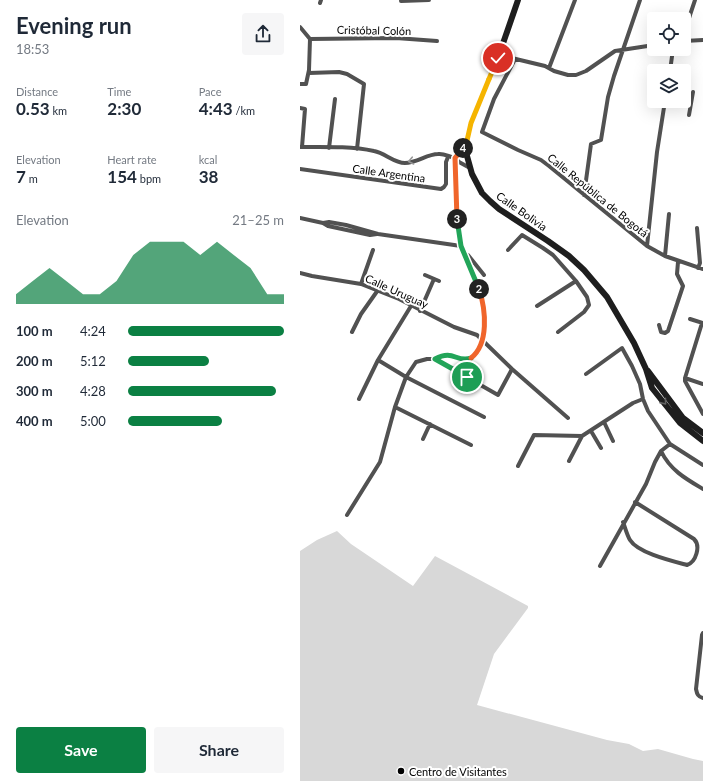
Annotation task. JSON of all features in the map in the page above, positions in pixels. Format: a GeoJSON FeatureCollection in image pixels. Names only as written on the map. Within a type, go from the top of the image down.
{"type":"FeatureCollection","features":[{"type":"Feature","properties":{"kind":"main road","name":"Calle Bolivia"},"geometry":{"type":"LineString","coordinates":[[518,0],[499,55],[471,123],[466,145],[470,168],[476,183],[490,202],[569,256],[584,270],[607,297],[634,343],[646,368]]}},
{"type":"Feature","properties":{"kind":"main road"},"geometry":{"type":"LineString","coordinates":[[646,368],[683,418],[703,433]]}},
{"type":"Feature","properties":{"kind":"main road"},"geometry":{"type":"LineString","coordinates":[[646,368],[652,388],[680,423],[703,441]]}},
{"type":"Feature","properties":{"kind":"street"},"geometry":{"type":"LineString","coordinates":[[402,2],[429,0]]}},
{"type":"Feature","properties":{"kind":"street"},"geometry":{"type":"LineString","coordinates":[[549,68],[575,0]]}},
{"type":"Feature","properties":{"kind":"street"},"geometry":{"type":"LineString","coordinates":[[584,195],[591,144],[601,140],[608,97],[640,0]]}},
{"type":"Feature","properties":{"kind":"street"},"geometry":{"type":"LineString","coordinates":[[691,12],[695,0]]}},
{"type":"Feature","properties":{"kind":"street"},"geometry":{"type":"LineString","coordinates":[[300,27],[310,39],[309,73],[306,84],[300,84]]}},
{"type":"Feature","properties":{"kind":"street","name":"Cristóbal Colón"},"geometry":{"type":"LineString","coordinates":[[310,39],[389,38],[437,41]]}},
{"type":"Feature","properties":{"kind":"street"},"geometry":{"type":"LineString","coordinates":[[691,41],[703,40]]}},
{"type":"Feature","properties":{"kind":"street"},"geometry":{"type":"LineString","coordinates":[[499,55],[576,76],[586,71],[609,54],[624,49],[647,45]]}},
{"type":"Feature","properties":{"kind":"street","name":"Calle República de Bogotá"},"geometry":{"type":"LineString","coordinates":[[514,59],[494,99],[482,132],[541,160],[646,246],[678,262],[701,269]]}},
{"type":"Feature","properties":{"kind":"street"},"geometry":{"type":"LineString","coordinates":[[309,73],[339,72],[347,74],[364,84],[357,149]]}},
{"type":"Feature","properties":{"kind":"street"},"geometry":{"type":"LineString","coordinates":[[689,115],[693,92]]}},
{"type":"Feature","properties":{"kind":"street"},"geometry":{"type":"LineString","coordinates":[[329,148],[335,100]]}},
{"type":"Feature","properties":{"kind":"street"},"geometry":{"type":"LineString","coordinates":[[302,108],[301,147],[374,151],[399,162],[405,163],[442,154],[455,158],[470,168]]}},
{"type":"Feature","properties":{"kind":"street"},"geometry":{"type":"LineString","coordinates":[[646,246],[656,152],[664,108]]}},
{"type":"Feature","properties":{"kind":"street"},"geometry":{"type":"LineString","coordinates":[[347,515],[380,462],[395,407],[406,377],[416,362],[427,359],[435,359],[444,355],[451,355],[461,359],[470,360],[478,353],[482,340],[485,314],[475,278],[463,253],[456,215],[455,158],[466,145]]}},
{"type":"Feature","properties":{"kind":"street","name":"Calle Argentina"},"geometry":{"type":"LineString","coordinates":[[300,169],[441,189],[446,184],[446,162],[448,157]]}},
{"type":"Feature","properties":{"kind":"street"},"geometry":{"type":"LineString","coordinates":[[665,256],[669,214]]}},
{"type":"Feature","properties":{"kind":"street"},"geometry":{"type":"LineString","coordinates":[[300,218],[323,223],[329,222],[346,225],[378,234],[461,246]]}},
{"type":"Feature","properties":{"kind":"street"},"geometry":{"type":"LineString","coordinates":[[697,228],[701,269]]}},
{"type":"Feature","properties":{"kind":"street"},"geometry":{"type":"LineString","coordinates":[[508,250],[522,234],[553,255],[576,281],[586,297],[589,305],[584,312],[558,332]]}},
{"type":"Feature","properties":{"kind":"street"},"geometry":{"type":"LineString","coordinates":[[544,248],[548,241]]}},
{"type":"Feature","properties":{"kind":"street"},"geometry":{"type":"LineString","coordinates":[[361,284],[373,250]]}},
{"type":"Feature","properties":{"kind":"street"},"geometry":{"type":"LineString","coordinates":[[463,253],[468,255],[484,275]]}},
{"type":"Feature","properties":{"kind":"street"},"geometry":{"type":"LineString","coordinates":[[659,325],[662,332],[665,333],[668,331],[683,286],[677,274],[678,262]]}},
{"type":"Feature","properties":{"kind":"street","name":"Calle Uruguay"},"geometry":{"type":"LineString","coordinates":[[300,273],[361,284],[378,290],[454,327],[477,335],[512,369],[568,418]]}},
{"type":"Feature","properties":{"kind":"street"},"geometry":{"type":"LineString","coordinates":[[420,311],[437,280],[425,275]]}},
{"type":"Feature","properties":{"kind":"street"},"geometry":{"type":"LineString","coordinates":[[537,306],[576,281]]}},
{"type":"Feature","properties":{"kind":"street"},"geometry":{"type":"LineString","coordinates":[[352,332],[361,314],[378,290]]}},
{"type":"Feature","properties":{"kind":"street"},"geometry":{"type":"LineString","coordinates":[[359,398],[378,360],[411,306]]}},
{"type":"Feature","properties":{"kind":"street"},"geometry":{"type":"LineString","coordinates":[[690,319],[702,323],[685,381],[703,414]]}},
{"type":"Feature","properties":{"kind":"street"},"geometry":{"type":"LineString","coordinates":[[586,374],[622,348],[640,384],[643,399],[648,411],[670,444],[703,465]]}},
{"type":"Feature","properties":{"kind":"street"},"geometry":{"type":"LineString","coordinates":[[435,359],[498,395],[512,369]]}},
{"type":"Feature","properties":{"kind":"street"},"geometry":{"type":"LineString","coordinates":[[378,360],[406,377],[484,417]]}},
{"type":"Feature","properties":{"kind":"street"},"geometry":{"type":"LineString","coordinates":[[685,378],[703,384]]}},
{"type":"Feature","properties":{"kind":"street"},"geometry":{"type":"LineString","coordinates":[[518,466],[534,435],[582,436],[633,403],[643,399]]}},
{"type":"Feature","properties":{"kind":"street"},"geometry":{"type":"LineString","coordinates":[[395,407],[471,445]]}},
{"type":"Feature","properties":{"kind":"street"},"geometry":{"type":"LineString","coordinates":[[604,422],[614,441]]}},
{"type":"Feature","properties":{"kind":"street"},"geometry":{"type":"LineString","coordinates":[[423,439],[430,424]]}},
{"type":"Feature","properties":{"kind":"street"},"geometry":{"type":"LineString","coordinates":[[591,431],[601,448]]}},
{"type":"Feature","properties":{"kind":"street"},"geometry":{"type":"LineString","coordinates":[[570,461],[582,436]]}},
{"type":"Feature","properties":{"kind":"street"},"geometry":{"type":"LineString","coordinates":[[600,566],[661,451],[670,444]]}},
{"type":"Feature","properties":{"kind":"street"},"geometry":{"type":"LineString","coordinates":[[661,451],[666,461],[681,476],[703,489]]}},
{"type":"Feature","properties":{"kind":"street"},"geometry":{"type":"LineString","coordinates":[[623,522],[630,540],[636,546],[660,558],[687,565],[691,564],[694,560],[698,546],[694,539],[635,502]]}},
{"type":"Feature","properties":{"kind":"street"},"geometry":{"type":"LineString","coordinates":[[703,633],[696,689],[700,697],[703,698]]}},
{"type":"Feature","properties":{"kind":"shaded area"},"geometry":{"type":"Polygon","coordinates":[[[337,531],[351,544],[413,586],[435,556],[528,606],[494,654],[477,705],[607,740],[629,744],[643,751],[658,749],[703,761],[703,781],[300,781],[300,551],[317,540],[337,531]]]}},
{"type":"Feature","properties":{"kind":"place","name":"Centro de Visitantes"},"geometry":{"type":"Point","coordinates":[401,771]}},
{"type":"Feature","properties":{"kind":"route"},"geometry":{"type":"LineString","coordinates":[[467,377],[435,359],[444,355],[451,355],[461,359],[470,360],[478,353],[482,340],[485,314],[482,298],[472,270],[463,253],[459,237],[456,215],[455,158],[466,145],[471,123],[498,58]]}}]}
